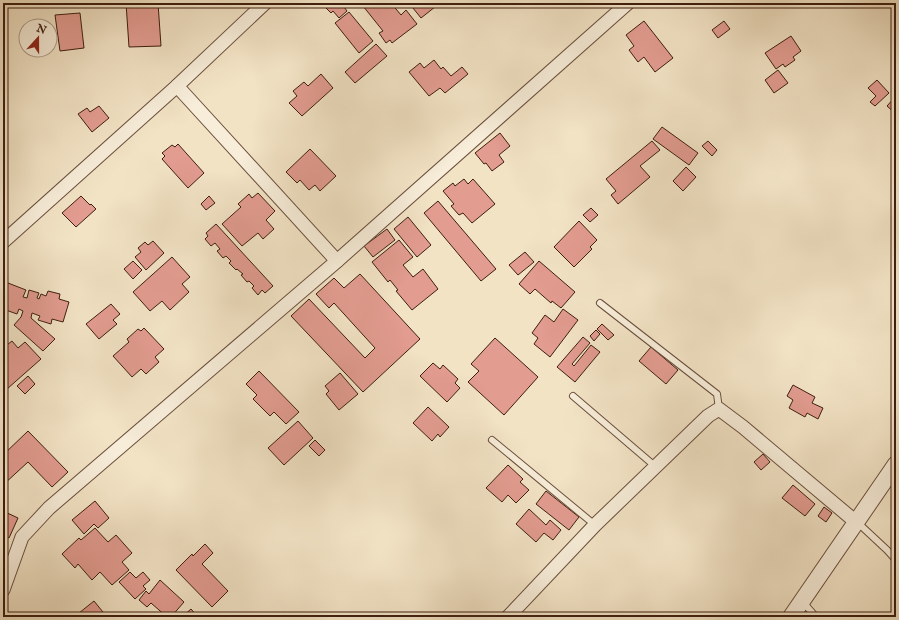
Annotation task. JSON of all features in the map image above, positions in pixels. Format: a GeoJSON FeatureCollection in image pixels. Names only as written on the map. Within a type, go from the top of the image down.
{"type":"FeatureCollection","features":[{"type":"Feature","properties":{"kind":"street"},"geometry":{"type":"LineString","coordinates":[[3,242],[177,86],[265,3]]}},
{"type":"Feature","properties":{"kind":"street"},"geometry":{"type":"LineString","coordinates":[[3,590],[22,537],[49,508],[338,261],[628,3]]}},
{"type":"Feature","properties":{"kind":"street"},"geometry":{"type":"LineString","coordinates":[[177,86],[338,261]]}},
{"type":"Feature","properties":{"kind":"street"},"geometry":{"type":"LineString","coordinates":[[508,617],[595,525],[708,416],[719,409],[856,522]]}},
{"type":"Feature","properties":{"kind":"street"},"geometry":{"type":"LineString","coordinates":[[791,617],[896,464]]}},
{"type":"Feature","properties":{"kind":"lane"},"geometry":{"type":"LineString","coordinates":[[600,303],[717,394],[719,409]]}},
{"type":"Feature","properties":{"kind":"lane"},"geometry":{"type":"LineString","coordinates":[[573,396],[656,467]]}},
{"type":"Feature","properties":{"kind":"lane"},"geometry":{"type":"LineString","coordinates":[[492,440],[595,525]]}},
{"type":"Feature","properties":{"kind":"lane"},"geometry":{"type":"LineString","coordinates":[[856,522],[896,560]]}},
{"type":"Feature","properties":{"kind":"lane"},"geometry":{"type":"LineString","coordinates":[[802,601],[816,617]]}},
{"type":"Feature","properties":{"kind":"building"},"geometry":{"type":"Polygon","coordinates":[[[126,3],[158,3],[161,46],[129,47],[126,3]]]}},
{"type":"Feature","properties":{"kind":"building"},"geometry":{"type":"Polygon","coordinates":[[[325,3],[341,3],[347,11],[339,18],[333,11],[331,13],[326,8],[328,6],[325,3]]]}},
{"type":"Feature","properties":{"kind":"building"},"geometry":{"type":"Polygon","coordinates":[[[366,3],[382,3],[385,7],[391,3],[401,15],[406,10],[417,24],[392,43],[390,40],[386,43],[379,33],[383,31],[363,6],[366,3]]]}},
{"type":"Feature","properties":{"kind":"building"},"geometry":{"type":"Polygon","coordinates":[[[409,3],[440,3],[421,18],[409,3]]]}},
{"type":"Feature","properties":{"kind":"building"},"geometry":{"type":"Polygon","coordinates":[[[349,12],[373,41],[359,53],[335,23],[349,12]]]}},
{"type":"Feature","properties":{"kind":"building"},"geometry":{"type":"Polygon","coordinates":[[[80,13],[84,48],[60,51],[58,18],[55,18],[55,15],[80,13]]]}},
{"type":"Feature","properties":{"kind":"building"},"geometry":{"type":"Polygon","coordinates":[[[644,21],[673,58],[655,72],[644,57],[638,62],[629,50],[634,46],[626,35],[644,21]]]}},
{"type":"Feature","properties":{"kind":"building"},"geometry":{"type":"Polygon","coordinates":[[[724,21],[730,29],[718,38],[712,30],[724,21]]]}},
{"type":"Feature","properties":{"kind":"building"},"geometry":{"type":"Polygon","coordinates":[[[791,36],[801,51],[793,57],[795,60],[785,67],[783,64],[776,69],[765,53],[791,36]]]}},
{"type":"Feature","properties":{"kind":"building"},"geometry":{"type":"Polygon","coordinates":[[[376,44],[387,56],[355,83],[345,72],[376,44]]]}},
{"type":"Feature","properties":{"kind":"building"},"geometry":{"type":"Polygon","coordinates":[[[434,60],[441,69],[443,67],[451,76],[462,67],[468,74],[445,93],[440,88],[429,96],[409,72],[420,63],[424,68],[434,60]]]}},
{"type":"Feature","properties":{"kind":"building"},"geometry":{"type":"Polygon","coordinates":[[[778,70],[788,83],[774,93],[765,80],[778,70]]]}},
{"type":"Feature","properties":{"kind":"building"},"geometry":{"type":"Polygon","coordinates":[[[321,74],[333,88],[302,116],[289,103],[297,96],[293,91],[304,82],[308,86],[321,74]]]}},
{"type":"Feature","properties":{"kind":"building"},"geometry":{"type":"Polygon","coordinates":[[[877,80],[889,93],[875,106],[870,102],[876,96],[868,88],[877,80]]]}},
{"type":"Feature","properties":{"kind":"building"},"geometry":{"type":"Polygon","coordinates":[[[896,96],[896,114],[887,106],[896,96]]]}},
{"type":"Feature","properties":{"kind":"building"},"geometry":{"type":"Polygon","coordinates":[[[99,106],[109,118],[92,132],[78,114],[87,108],[90,112],[99,106]]]}},
{"type":"Feature","properties":{"kind":"building"},"geometry":{"type":"Polygon","coordinates":[[[662,127],[698,153],[689,165],[653,139],[662,127]]]}},
{"type":"Feature","properties":{"kind":"building"},"geometry":{"type":"Polygon","coordinates":[[[500,133],[510,146],[499,155],[504,162],[492,171],[475,153],[500,133]]]}},
{"type":"Feature","properties":{"kind":"building"},"geometry":{"type":"Polygon","coordinates":[[[652,141],[660,150],[640,166],[650,177],[618,204],[611,195],[616,191],[606,179],[652,141]]]}},
{"type":"Feature","properties":{"kind":"building"},"geometry":{"type":"Polygon","coordinates":[[[708,141],[717,150],[712,156],[702,146],[708,141]]]}},
{"type":"Feature","properties":{"kind":"building"},"geometry":{"type":"Polygon","coordinates":[[[178,144],[204,173],[188,188],[162,159],[165,156],[162,153],[172,145],[175,147],[178,144]]]}},
{"type":"Feature","properties":{"kind":"building"},"geometry":{"type":"Polygon","coordinates":[[[310,149],[336,176],[320,191],[315,185],[309,190],[300,180],[297,183],[286,172],[310,149]]]}},
{"type":"Feature","properties":{"kind":"building"},"geometry":{"type":"Polygon","coordinates":[[[686,167],[696,177],[683,191],[673,181],[686,167]]]}},
{"type":"Feature","properties":{"kind":"building"},"geometry":{"type":"Polygon","coordinates":[[[464,179],[468,184],[473,179],[495,204],[472,223],[463,213],[459,215],[451,206],[454,204],[443,191],[453,183],[455,186],[464,179]]]}},
{"type":"Feature","properties":{"kind":"building"},"geometry":{"type":"Polygon","coordinates":[[[258,193],[275,211],[266,220],[274,229],[263,239],[258,233],[242,246],[222,224],[241,207],[238,204],[249,194],[252,198],[258,193]]]}},
{"type":"Feature","properties":{"kind":"building"},"geometry":{"type":"Polygon","coordinates":[[[81,196],[96,209],[76,227],[62,213],[81,196]]]}},
{"type":"Feature","properties":{"kind":"building"},"geometry":{"type":"Polygon","coordinates":[[[209,196],[215,203],[206,210],[201,204],[209,196]]]}},
{"type":"Feature","properties":{"kind":"building"},"geometry":{"type":"Polygon","coordinates":[[[438,201],[496,269],[481,281],[424,213],[438,201]]]}},
{"type":"Feature","properties":{"kind":"building"},"geometry":{"type":"Polygon","coordinates":[[[591,208],[598,215],[590,222],[583,215],[591,208]]]}},
{"type":"Feature","properties":{"kind":"building"},"geometry":{"type":"Polygon","coordinates":[[[408,217],[431,245],[417,257],[394,229],[408,217]]]}},
{"type":"Feature","properties":{"kind":"building"},"geometry":{"type":"Polygon","coordinates":[[[579,221],[597,240],[590,247],[592,249],[574,267],[554,247],[579,221]]]}},
{"type":"Feature","properties":{"kind":"building"},"geometry":{"type":"Polygon","coordinates":[[[216,224],[273,286],[265,293],[262,290],[258,295],[252,288],[254,286],[249,281],[247,282],[241,275],[243,274],[229,263],[231,261],[226,256],[223,258],[217,251],[220,249],[215,243],[211,246],[205,239],[208,236],[206,233],[216,224]]]}},
{"type":"Feature","properties":{"kind":"building"},"geometry":{"type":"Polygon","coordinates":[[[387,229],[395,240],[373,257],[364,246],[387,229]]]}},
{"type":"Feature","properties":{"kind":"building"},"geometry":{"type":"Polygon","coordinates":[[[399,240],[413,257],[403,265],[413,277],[423,269],[438,289],[412,310],[396,291],[398,290],[390,280],[388,282],[372,262],[399,240]]]}},
{"type":"Feature","properties":{"kind":"building"},"geometry":{"type":"Polygon","coordinates":[[[153,241],[164,253],[146,270],[135,257],[141,252],[138,248],[145,242],[148,245],[153,241]]]}},
{"type":"Feature","properties":{"kind":"building"},"geometry":{"type":"Polygon","coordinates":[[[525,252],[534,262],[518,275],[509,265],[525,252]]]}},
{"type":"Feature","properties":{"kind":"building"},"geometry":{"type":"Polygon","coordinates":[[[172,257],[190,277],[182,284],[189,292],[170,310],[162,301],[150,311],[133,292],[172,257]]]}},
{"type":"Feature","properties":{"kind":"building"},"geometry":{"type":"Polygon","coordinates":[[[133,261],[142,270],[133,279],[124,269],[133,261]]]}},
{"type":"Feature","properties":{"kind":"building"},"geometry":{"type":"Polygon","coordinates":[[[539,261],[575,292],[561,308],[552,301],[551,303],[535,289],[530,294],[519,284],[539,261]]]}},
{"type":"Feature","properties":{"kind":"building"},"geometry":{"type":"Polygon","coordinates":[[[360,274],[420,339],[363,392],[291,316],[309,299],[365,358],[375,348],[334,303],[329,308],[316,294],[334,278],[344,288],[360,274]]]}},
{"type":"Feature","properties":{"kind":"building"},"geometry":{"type":"Polygon","coordinates":[[[8,283],[26,290],[23,297],[27,298],[29,290],[39,293],[37,298],[39,299],[41,294],[46,296],[48,291],[60,294],[59,299],[69,302],[63,322],[52,319],[51,324],[38,320],[40,316],[32,313],[31,318],[55,339],[43,351],[14,325],[21,317],[23,311],[19,309],[17,314],[3,309],[3,287],[6,288],[8,283]]]}},
{"type":"Feature","properties":{"kind":"building"},"geometry":{"type":"Polygon","coordinates":[[[111,304],[120,314],[113,320],[117,324],[99,339],[86,324],[111,304]]]}},
{"type":"Feature","properties":{"kind":"building"},"geometry":{"type":"Polygon","coordinates":[[[563,309],[578,320],[550,357],[534,344],[538,338],[532,333],[545,315],[554,322],[563,309]]]}},
{"type":"Feature","properties":{"kind":"building"},"geometry":{"type":"Polygon","coordinates":[[[602,324],[614,335],[608,340],[597,329],[602,324]]]}},
{"type":"Feature","properties":{"kind":"building"},"geometry":{"type":"Polygon","coordinates":[[[144,328],[164,349],[155,357],[159,362],[146,374],[141,369],[132,377],[113,356],[129,342],[127,339],[138,329],[141,331],[144,328]]]}},
{"type":"Feature","properties":{"kind":"building"},"geometry":{"type":"Polygon","coordinates":[[[596,330],[600,334],[594,341],[590,336],[596,330]]]}},
{"type":"Feature","properties":{"kind":"building"},"geometry":{"type":"Polygon","coordinates":[[[583,337],[590,343],[572,364],[574,366],[591,345],[600,352],[575,382],[557,367],[583,337]]]}},
{"type":"Feature","properties":{"kind":"building"},"geometry":{"type":"Polygon","coordinates":[[[495,338],[538,377],[504,415],[468,382],[479,371],[471,364],[495,338]]]}},
{"type":"Feature","properties":{"kind":"building"},"geometry":{"type":"Polygon","coordinates":[[[12,341],[18,348],[25,342],[41,359],[7,389],[3,384],[3,348],[12,341]]]}},
{"type":"Feature","properties":{"kind":"building"},"geometry":{"type":"Polygon","coordinates":[[[651,347],[678,370],[666,384],[639,361],[651,347]]]}},
{"type":"Feature","properties":{"kind":"building"},"geometry":{"type":"Polygon","coordinates":[[[433,363],[440,369],[443,365],[458,379],[455,383],[460,388],[447,402],[420,376],[433,363]]]}},
{"type":"Feature","properties":{"kind":"building"},"geometry":{"type":"Polygon","coordinates":[[[259,371],[299,412],[286,424],[274,412],[270,416],[253,399],[257,395],[246,384],[259,371]]]}},
{"type":"Feature","properties":{"kind":"building"},"geometry":{"type":"Polygon","coordinates":[[[340,373],[358,394],[339,410],[326,394],[329,391],[325,386],[340,373]]]}},
{"type":"Feature","properties":{"kind":"building"},"geometry":{"type":"Polygon","coordinates":[[[28,376],[35,384],[25,394],[17,386],[28,376]]]}},
{"type":"Feature","properties":{"kind":"building"},"geometry":{"type":"Polygon","coordinates":[[[793,385],[815,397],[812,403],[823,408],[818,419],[807,413],[805,417],[789,408],[793,400],[787,396],[793,385]]]}},
{"type":"Feature","properties":{"kind":"building"},"geometry":{"type":"Polygon","coordinates":[[[428,407],[449,427],[440,437],[438,434],[432,441],[413,423],[428,407]]]}},
{"type":"Feature","properties":{"kind":"building"},"geometry":{"type":"Polygon","coordinates":[[[298,421],[313,438],[284,465],[268,448],[298,421]]]}},
{"type":"Feature","properties":{"kind":"building"},"geometry":{"type":"Polygon","coordinates":[[[28,431],[68,472],[52,487],[28,462],[3,485],[3,455],[28,431]]]}},
{"type":"Feature","properties":{"kind":"building"},"geometry":{"type":"Polygon","coordinates":[[[315,440],[325,450],[319,456],[309,446],[315,440]]]}},
{"type":"Feature","properties":{"kind":"building"},"geometry":{"type":"Polygon","coordinates":[[[763,454],[770,462],[761,470],[754,462],[763,454]]]}},
{"type":"Feature","properties":{"kind":"building"},"geometry":{"type":"Polygon","coordinates":[[[508,465],[523,479],[520,482],[529,490],[516,503],[508,495],[502,502],[486,488],[508,465]]]}},
{"type":"Feature","properties":{"kind":"building"},"geometry":{"type":"Polygon","coordinates":[[[793,485],[815,504],[805,516],[782,498],[793,485]]]}},
{"type":"Feature","properties":{"kind":"building"},"geometry":{"type":"Polygon","coordinates":[[[546,491],[579,517],[569,530],[536,504],[546,491]]]}},
{"type":"Feature","properties":{"kind":"building"},"geometry":{"type":"Polygon","coordinates":[[[95,501],[109,518],[98,528],[94,524],[84,534],[72,520],[95,501]]]}},
{"type":"Feature","properties":{"kind":"building"},"geometry":{"type":"Polygon","coordinates":[[[824,507],[832,513],[826,522],[818,516],[824,507]]]}},
{"type":"Feature","properties":{"kind":"building"},"geometry":{"type":"Polygon","coordinates":[[[529,509],[546,525],[550,520],[561,530],[553,540],[544,533],[536,542],[516,524],[529,509]]]}},
{"type":"Feature","properties":{"kind":"building"},"geometry":{"type":"Polygon","coordinates":[[[3,511],[18,518],[9,538],[3,535],[3,511]]]}},
{"type":"Feature","properties":{"kind":"building"},"geometry":{"type":"Polygon","coordinates":[[[95,528],[108,542],[116,535],[132,553],[122,562],[129,570],[112,585],[100,572],[92,580],[78,564],[75,568],[62,554],[79,538],[81,540],[95,528]]]}},
{"type":"Feature","properties":{"kind":"building"},"geometry":{"type":"Polygon","coordinates":[[[205,544],[213,553],[202,564],[228,591],[212,607],[176,570],[192,554],[193,556],[205,544]]]}},
{"type":"Feature","properties":{"kind":"building"},"geometry":{"type":"Polygon","coordinates":[[[130,572],[136,578],[143,572],[150,580],[143,586],[146,589],[135,599],[119,582],[130,572]]]}},
{"type":"Feature","properties":{"kind":"building"},"geometry":{"type":"Polygon","coordinates":[[[160,580],[184,602],[171,617],[167,617],[151,603],[147,607],[139,600],[146,591],[149,594],[160,580]]]}},
{"type":"Feature","properties":{"kind":"building"},"geometry":{"type":"Polygon","coordinates":[[[94,601],[107,617],[74,617],[94,601]]]}},
{"type":"Feature","properties":{"kind":"building"},"geometry":{"type":"Polygon","coordinates":[[[191,609],[198,617],[182,617],[191,609]]]}}]}
